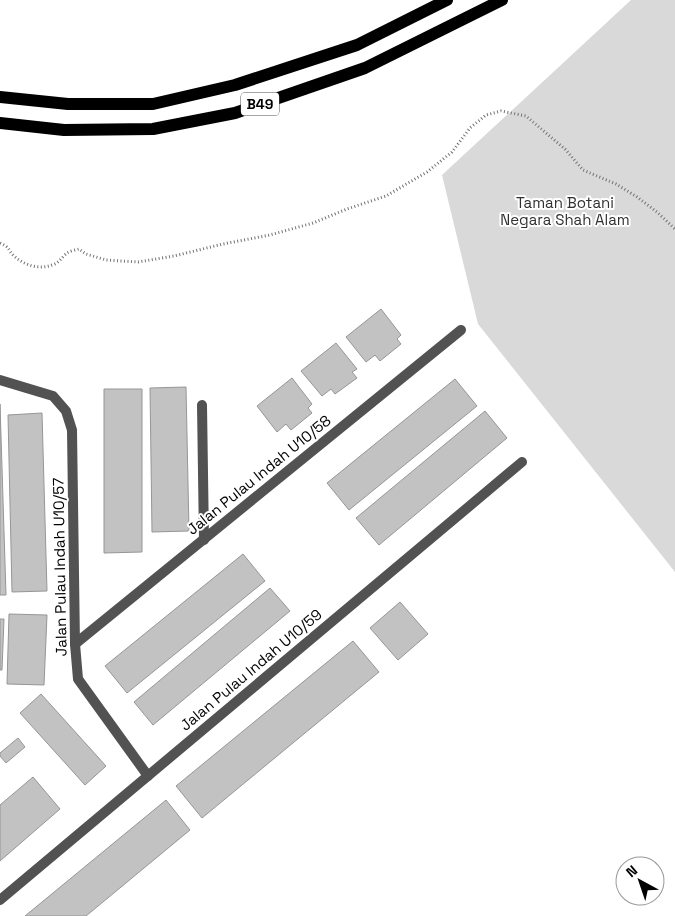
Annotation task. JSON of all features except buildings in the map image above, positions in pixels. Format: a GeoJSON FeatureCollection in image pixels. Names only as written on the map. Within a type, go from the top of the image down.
{"type":"FeatureCollection","features":[{"type":"Feature","properties":{"kind":"main road","name":"B49"},"geometry":{"type":"LineString","coordinates":[[0,97],[68,104],[153,104],[235,85],[357,45],[446,0]]}},
{"type":"Feature","properties":{"kind":"main road","name":"B49"},"geometry":{"type":"LineString","coordinates":[[0,123],[64,130],[154,129],[235,113],[365,68],[502,0]]}},
{"type":"Feature","properties":{"kind":"street","name":"Jalan Pulau Indah U10/58"},"geometry":{"type":"LineString","coordinates":[[75,644],[461,330]]}},
{"type":"Feature","properties":{"kind":"street","name":"Jalan Pulau Indah U10/57"},"geometry":{"type":"LineString","coordinates":[[0,380],[53,396],[66,410],[72,430],[75,644],[78,678],[148,776]]}},
{"type":"Feature","properties":{"kind":"street"},"geometry":{"type":"LineString","coordinates":[[202,405],[204,540]]}},
{"type":"Feature","properties":{"kind":"street","name":"Jalan Pulau Indah U10/59"},"geometry":{"type":"LineString","coordinates":[[0,900],[522,462]]}},
{"type":"Feature","properties":{"kind":"path"},"geometry":{"type":"LineString","coordinates":[[0,243],[8,246],[14,256],[30,266],[42,268],[53,265],[68,252],[79,249],[86,254],[106,260],[138,262],[270,235],[313,223],[386,196],[427,172],[452,152],[470,128],[486,116],[501,111],[526,116],[565,149],[583,170],[616,184],[637,197],[675,229]]}},
{"type":"Feature","properties":{"kind":"green space","name":"Taman Botani Negara Shah Alam"},"geometry":{"type":"Polygon","coordinates":[[[631,0],[675,0],[675,572],[478,324],[442,175],[631,0]]]}}]}
